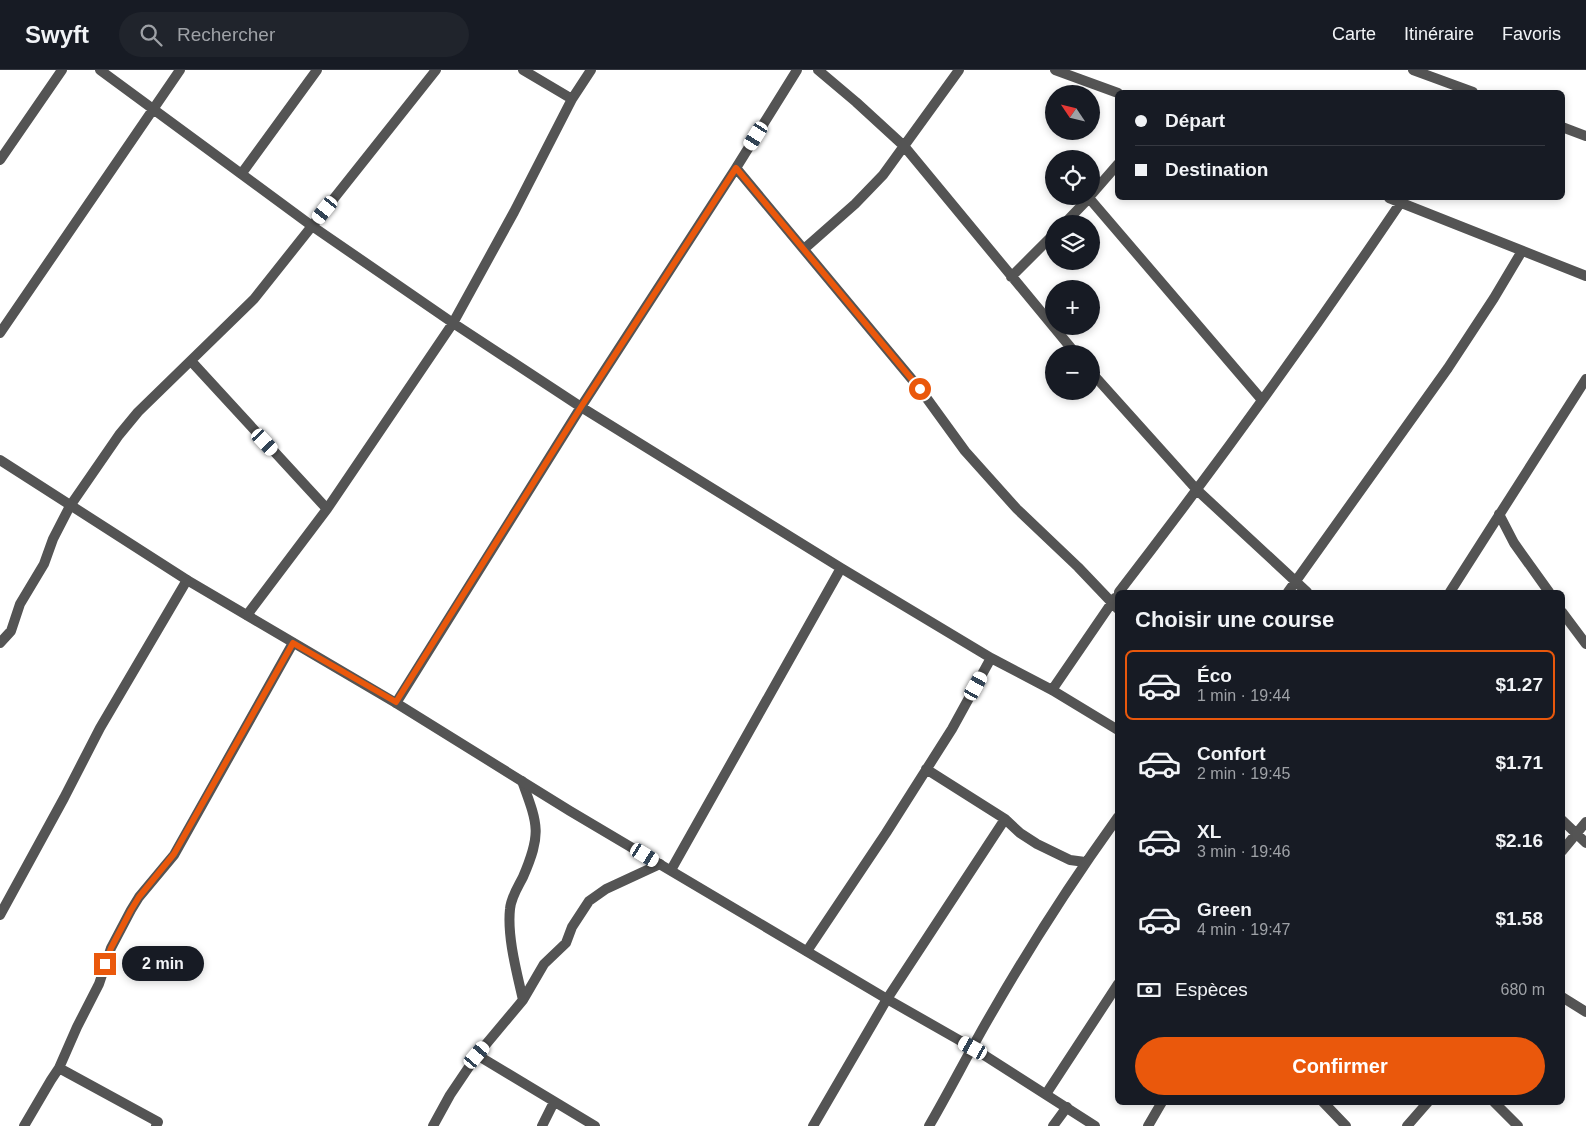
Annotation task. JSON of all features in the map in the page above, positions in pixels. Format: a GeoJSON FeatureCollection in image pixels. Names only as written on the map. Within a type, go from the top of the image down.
{"type":"FeatureCollection","features":[{"type":"Feature","properties":{"kind":"street"},"geometry":{"type":"LineString","coordinates":[[0,160],[62,70]]}},
{"type":"Feature","properties":{"kind":"street"},"geometry":{"type":"LineString","coordinates":[[100,70],[312,226],[452,323],[581,407],[841,568],[991,658],[1052,690],[1115,728]]}},
{"type":"Feature","properties":{"kind":"street"},"geometry":{"type":"LineString","coordinates":[[0,334],[180,70]]}},
{"type":"Feature","properties":{"kind":"street"},"geometry":{"type":"LineString","coordinates":[[242,173],[317,70]]}},
{"type":"Feature","properties":{"kind":"street"},"geometry":{"type":"LineString","coordinates":[[0,643],[11,631],[20,604],[44,564],[53,539],[70,506],[119,435],[138,412],[254,299],[436,70]]}},
{"type":"Feature","properties":{"kind":"street"},"geometry":{"type":"LineString","coordinates":[[524,70],[572,99]]}},
{"type":"Feature","properties":{"kind":"street"},"geometry":{"type":"LineString","coordinates":[[247,616],[327,510],[452,323],[510,220],[572,99],[591,70]]}},
{"type":"Feature","properties":{"kind":"street"},"geometry":{"type":"LineString","coordinates":[[396,702],[581,407],[736,168],[797,70]]}},
{"type":"Feature","properties":{"kind":"street"},"geometry":{"type":"LineString","coordinates":[[818,70],[904,146],[1068,345]]}},
{"type":"Feature","properties":{"kind":"street"},"geometry":{"type":"LineString","coordinates":[[804,249],[883,175],[959,70]]}},
{"type":"Feature","properties":{"kind":"street"},"geometry":{"type":"LineString","coordinates":[[1055,70],[1115,92]]}},
{"type":"Feature","properties":{"kind":"street"},"geometry":{"type":"LineString","coordinates":[[1413,70],[1468,90]]}},
{"type":"Feature","properties":{"kind":"street"},"geometry":{"type":"LineString","coordinates":[[1565,128],[1586,136]]}},
{"type":"Feature","properties":{"kind":"street"},"geometry":{"type":"LineString","coordinates":[[736,168],[920,389],[965,451],[1017,509],[1078,568],[1115,599]]}},
{"type":"Feature","properties":{"kind":"street"},"geometry":{"type":"LineString","coordinates":[[1100,185],[1115,168]]}},
{"type":"Feature","properties":{"kind":"street"},"geometry":{"type":"LineString","coordinates":[[1395,200],[1586,276]]}},
{"type":"Feature","properties":{"kind":"street"},"geometry":{"type":"LineString","coordinates":[[1123,590],[1316,325],[1401,202]]}},
{"type":"Feature","properties":{"kind":"street"},"geometry":{"type":"LineString","coordinates":[[1073,215],[1082,205]]}},
{"type":"Feature","properties":{"kind":"street"},"geometry":{"type":"LineString","coordinates":[[1097,205],[1262,400]]}},
{"type":"Feature","properties":{"kind":"street"},"geometry":{"type":"LineString","coordinates":[[1011,277],[1045,243]]}},
{"type":"Feature","properties":{"kind":"street"},"geometry":{"type":"LineString","coordinates":[[1290,590],[1448,368],[1522,251]]}},
{"type":"Feature","properties":{"kind":"street"},"geometry":{"type":"LineString","coordinates":[[191,361],[327,510]]}},
{"type":"Feature","properties":{"kind":"street"},"geometry":{"type":"LineString","coordinates":[[1451,590],[1586,379]]}},
{"type":"Feature","properties":{"kind":"street"},"geometry":{"type":"LineString","coordinates":[[1100,382],[1197,490],[1305,590]]}},
{"type":"Feature","properties":{"kind":"street"},"geometry":{"type":"LineString","coordinates":[[0,460],[186,580],[396,702],[670,870],[973,1048],[1095,1126]]}},
{"type":"Feature","properties":{"kind":"street"},"geometry":{"type":"LineString","coordinates":[[1499,514],[1514,543],[1547,590]]}},
{"type":"Feature","properties":{"kind":"street"},"geometry":{"type":"LineString","coordinates":[[670,870],[841,568]]}},
{"type":"Feature","properties":{"kind":"street"},"geometry":{"type":"LineString","coordinates":[[0,915],[100,728],[186,580]]}},
{"type":"Feature","properties":{"kind":"street"},"geometry":{"type":"LineString","coordinates":[[1052,690],[1115,601]]}},
{"type":"Feature","properties":{"kind":"street"},"geometry":{"type":"LineString","coordinates":[[1565,616],[1586,644]]}},
{"type":"Feature","properties":{"kind":"street"},"geometry":{"type":"LineString","coordinates":[[24,1126],[50,1080],[59,1068],[98,984],[111,948],[127,916],[139,897],[174,854],[293,643]]}},
{"type":"Feature","properties":{"kind":"street"},"geometry":{"type":"LineString","coordinates":[[807,951],[952,729],[991,658]]}},
{"type":"Feature","properties":{"kind":"street"},"geometry":{"type":"LineString","coordinates":[[926,769],[1004,819],[1037,844],[1070,860],[1085,862]]}},
{"type":"Feature","properties":{"kind":"street"},"geometry":{"type":"LineString","coordinates":[[522,781],[537,830],[533,853],[514,894],[510,911],[512,952],[523,1000]]}},
{"type":"Feature","properties":{"kind":"street"},"geometry":{"type":"LineString","coordinates":[[813,1126],[887,999],[1004,819]]}},
{"type":"Feature","properties":{"kind":"street"},"geometry":{"type":"LineString","coordinates":[[929,1126],[990,1016],[1085,862],[1115,821]]}},
{"type":"Feature","properties":{"kind":"street"},"geometry":{"type":"LineString","coordinates":[[1565,847],[1586,822]]}},
{"type":"Feature","properties":{"kind":"street"},"geometry":{"type":"LineString","coordinates":[[1565,823],[1586,843]]}},
{"type":"Feature","properties":{"kind":"street"},"geometry":{"type":"LineString","coordinates":[[433,1126],[450,1095],[477,1055],[523,1000],[544,964],[566,944],[572,927],[590,902],[606,889],[660,864]]}},
{"type":"Feature","properties":{"kind":"street"},"geometry":{"type":"LineString","coordinates":[[1046,1094],[1115,989]]}},
{"type":"Feature","properties":{"kind":"street"},"geometry":{"type":"LineString","coordinates":[[1565,999],[1586,1012]]}},
{"type":"Feature","properties":{"kind":"street"},"geometry":{"type":"LineString","coordinates":[[477,1055],[595,1126]]}},
{"type":"Feature","properties":{"kind":"street"},"geometry":{"type":"LineString","coordinates":[[59,1068],[160,1125]]}},
{"type":"Feature","properties":{"kind":"street"},"geometry":{"type":"LineString","coordinates":[[542,1126],[554,1102]]}},
{"type":"Feature","properties":{"kind":"street"},"geometry":{"type":"LineString","coordinates":[[1148,1126],[1160,1105]]}},
{"type":"Feature","properties":{"kind":"street"},"geometry":{"type":"LineString","coordinates":[[1326,1105],[1346,1126]]}},
{"type":"Feature","properties":{"kind":"street"},"geometry":{"type":"LineString","coordinates":[[1406,1126],[1425,1105]]}},
{"type":"Feature","properties":{"kind":"street"},"geometry":{"type":"LineString","coordinates":[[1497,1105],[1518,1126]]}},
{"type":"Feature","properties":{"kind":"street"},"geometry":{"type":"LineString","coordinates":[[1053,1126],[1067,1107]]}},
{"type":"Feature","properties":{"kind":"route"},"geometry":{"type":"LineString","coordinates":[[105,964],[111,948],[131,910],[139,897],[164,869],[174,854],[293,643],[396,702],[581,407],[736,168],[920,389]]}}]}
